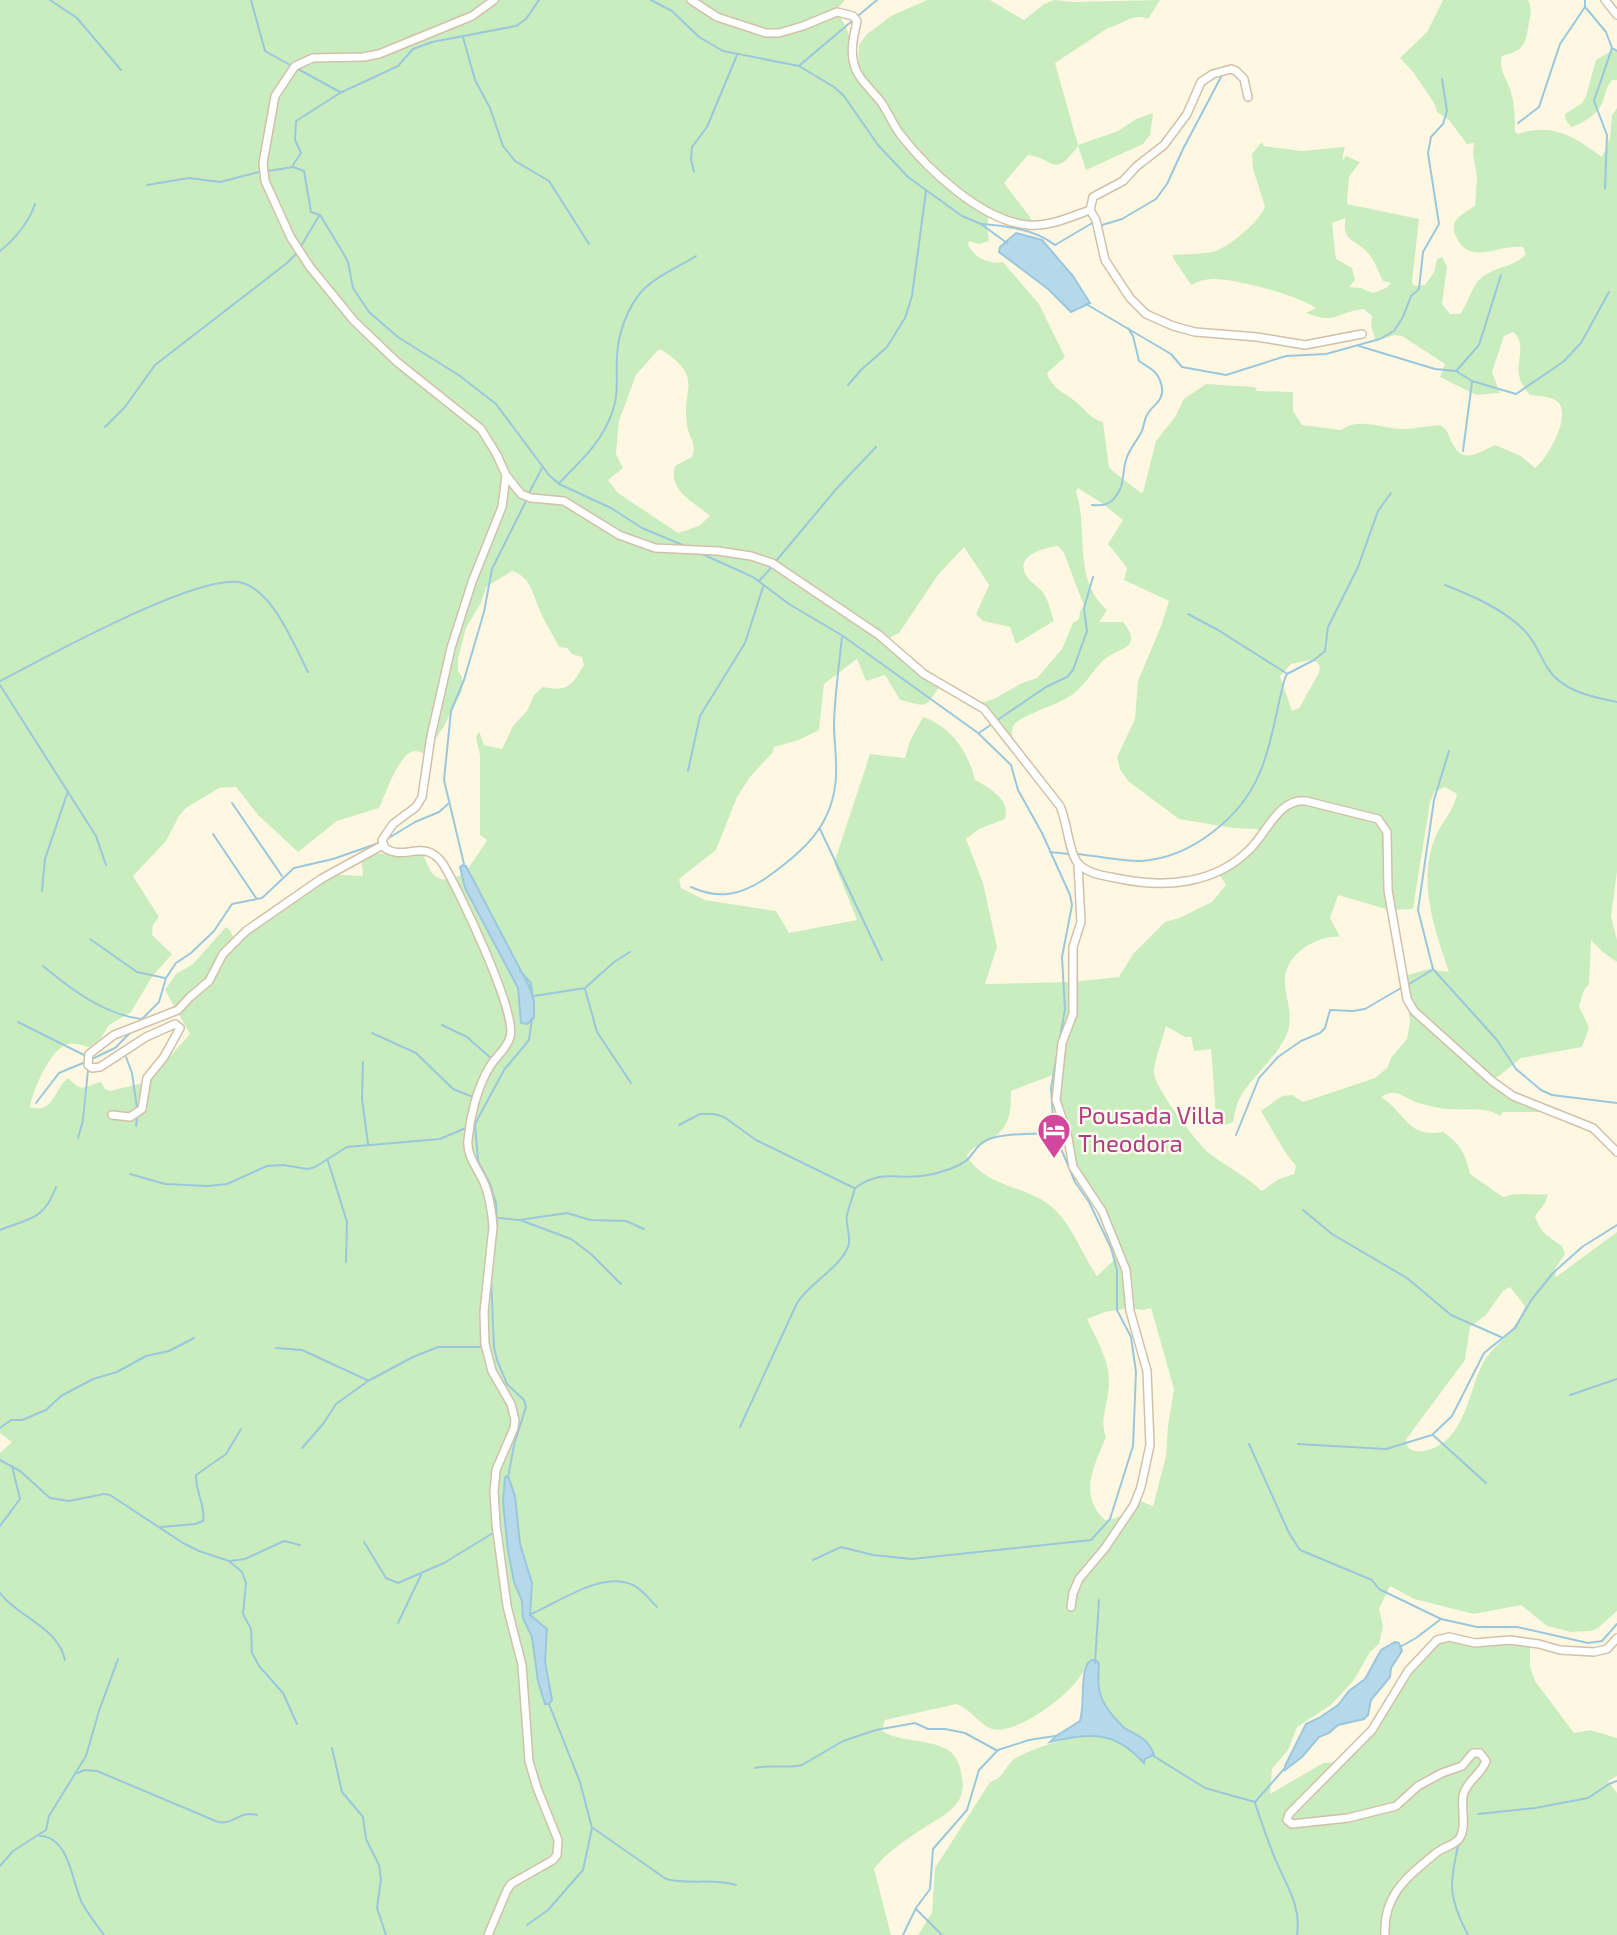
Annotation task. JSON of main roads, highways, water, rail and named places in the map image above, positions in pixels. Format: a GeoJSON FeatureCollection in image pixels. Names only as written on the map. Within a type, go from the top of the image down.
{"type":"FeatureCollection","features":[{"type":"Feature","properties":{"kind":"water"},"geometry":{"type":"Polygon","coordinates":[[[1016,233],[1042,240],[1073,276],[1090,303],[1071,312],[1048,289],[999,252],[1000,247],[1016,233]]]}},
{"type":"Feature","properties":{"kind":"water"},"geometry":{"type":"Polygon","coordinates":[[[466,866],[530,988],[534,1001],[534,1018],[527,1024],[521,1023],[518,988],[465,888],[460,867],[466,866]]]}},
{"type":"Feature","properties":{"kind":"water"},"geometry":{"type":"Polygon","coordinates":[[[508,1476],[515,1496],[520,1544],[532,1583],[530,1615],[547,1629],[545,1662],[552,1700],[549,1704],[545,1704],[538,1681],[532,1637],[523,1618],[522,1601],[514,1582],[508,1551],[503,1502],[505,1477],[508,1476]]]}},
{"type":"Feature","properties":{"kind":"water"},"geometry":{"type":"Polygon","coordinates":[[[1395,1642],[1399,1643],[1402,1651],[1391,1668],[1390,1677],[1371,1700],[1368,1715],[1364,1719],[1338,1725],[1319,1737],[1302,1757],[1285,1770],[1306,1724],[1338,1705],[1349,1691],[1365,1679],[1381,1650],[1395,1642]]]}},
{"type":"Feature","properties":{"kind":"water"},"geometry":{"type":"Polygon","coordinates":[[[1092,1660],[1099,1664],[1100,1692],[1109,1710],[1123,1726],[1143,1739],[1152,1750],[1154,1755],[1145,1759],[1144,1763],[1133,1752],[1112,1739],[1090,1736],[1050,1742],[1080,1721],[1084,1675],[1088,1663],[1092,1660]]]}},
{"type":"Feature","properties":{"kind":"waterway"},"geometry":{"type":"LineString","coordinates":[[50,0],[77,18],[121,70]]}},
{"type":"Feature","properties":{"kind":"waterway"},"geometry":{"type":"LineString","coordinates":[[251,0],[265,51],[290,65]]}},
{"type":"Feature","properties":{"kind":"waterway"},"geometry":{"type":"LineString","coordinates":[[293,165],[301,153],[295,140],[296,121],[340,93],[398,66],[413,49],[432,42],[516,26],[526,19],[539,0]]}},
{"type":"Feature","properties":{"kind":"waterway"},"geometry":{"type":"LineString","coordinates":[[651,0],[672,11],[699,37],[723,51],[799,66],[834,87],[844,96],[878,145],[908,177],[962,216],[981,224],[1007,243]]}},
{"type":"Feature","properties":{"kind":"waterway"},"geometry":{"type":"LineString","coordinates":[[859,15],[877,0]]}},
{"type":"Feature","properties":{"kind":"waterway"},"geometry":{"type":"LineString","coordinates":[[1518,123],[1539,107],[1560,44],[1585,7],[1585,0]]}},
{"type":"Feature","properties":{"kind":"waterway"},"geometry":{"type":"LineString","coordinates":[[1586,8],[1606,32],[1612,48],[1617,51]]}},
{"type":"Feature","properties":{"kind":"waterway"},"geometry":{"type":"LineString","coordinates":[[800,65],[852,21]]}},
{"type":"Feature","properties":{"kind":"waterway"},"geometry":{"type":"LineString","coordinates":[[463,37],[475,80],[490,108],[503,146],[515,161],[549,181],[589,244]]}},
{"type":"Feature","properties":{"kind":"waterway"},"geometry":{"type":"LineString","coordinates":[[1605,189],[1607,135],[1594,101],[1612,48]]}},
{"type":"Feature","properties":{"kind":"waterway"},"geometry":{"type":"LineString","coordinates":[[694,172],[692,147],[707,127],[737,55]]}},
{"type":"Feature","properties":{"kind":"waterway"},"geometry":{"type":"LineString","coordinates":[[298,69],[340,92]]}},
{"type":"Feature","properties":{"kind":"waterway"},"geometry":{"type":"LineString","coordinates":[[1102,225],[1122,219],[1156,199],[1167,184],[1221,77]]}},
{"type":"Feature","properties":{"kind":"waterway"},"geometry":{"type":"LineString","coordinates":[[1086,304],[1171,354],[1182,367],[1226,375],[1286,356],[1326,354],[1380,339],[1394,331],[1411,296],[1419,289],[1423,252],[1439,224],[1428,153],[1431,137],[1443,124],[1447,111],[1442,79]]}},
{"type":"Feature","properties":{"kind":"waterway"},"geometry":{"type":"LineString","coordinates":[[268,171],[293,167],[304,171],[311,212],[320,215],[342,251],[348,262],[353,288],[369,312],[398,337],[460,376],[496,404],[549,475],[559,484],[611,508],[642,528],[685,546]]}},
{"type":"Feature","properties":{"kind":"waterway"},"geometry":{"type":"LineString","coordinates":[[147,185],[189,178],[220,182],[259,172]]}},
{"type":"Feature","properties":{"kind":"waterway"},"geometry":{"type":"LineString","coordinates":[[848,385],[887,347],[905,318],[912,296],[926,191]]}},
{"type":"Feature","properties":{"kind":"waterway"},"geometry":{"type":"LineString","coordinates":[[0,251],[21,230],[35,204]]}},
{"type":"Feature","properties":{"kind":"waterway"},"geometry":{"type":"LineString","coordinates":[[301,246],[319,216]]}},
{"type":"Feature","properties":{"kind":"waterway"},"geometry":{"type":"LineString","coordinates":[[982,224],[1029,232],[1055,245],[1094,222]]}},
{"type":"Feature","properties":{"kind":"waterway"},"geometry":{"type":"LineString","coordinates":[[105,427],[125,407],[155,365],[297,253]]}},
{"type":"Feature","properties":{"kind":"waterway"},"geometry":{"type":"LineString","coordinates":[[559,483],[591,449],[609,421],[616,397],[619,339],[632,305],[654,281],[696,256]]}},
{"type":"Feature","properties":{"kind":"waterway"},"geometry":{"type":"LineString","coordinates":[[1457,370],[1479,345],[1501,275]]}},
{"type":"Feature","properties":{"kind":"waterway"},"geometry":{"type":"LineString","coordinates":[[1359,346],[1435,369],[1456,371],[1472,381],[1516,394],[1563,362],[1581,343],[1609,292]]}},
{"type":"Feature","properties":{"kind":"waterway"},"geometry":{"type":"LineString","coordinates":[[1092,505],[1108,503],[1119,492],[1127,456],[1142,431],[1147,415],[1162,392],[1157,374],[1139,361],[1133,336],[1128,328]]}},
{"type":"Feature","properties":{"kind":"waterway"},"geometry":{"type":"LineString","coordinates":[[1463,451],[1472,382]]}},
{"type":"Feature","properties":{"kind":"waterway"},"geometry":{"type":"LineString","coordinates":[[776,561],[838,487],[876,447]]}},
{"type":"Feature","properties":{"kind":"waterway"},"geometry":{"type":"LineString","coordinates":[[529,493],[542,468]]}},
{"type":"Feature","properties":{"kind":"waterway"},"geometry":{"type":"LineString","coordinates":[[1077,854],[1133,861],[1160,858],[1196,843],[1228,819],[1252,789],[1260,772],[1285,678],[1287,674],[1325,651],[1328,627],[1358,567],[1378,511],[1391,493]]}},
{"type":"Feature","properties":{"kind":"waterway"},"geometry":{"type":"LineString","coordinates":[[464,864],[444,780],[451,711],[464,680],[484,612],[492,569],[526,501]]}},
{"type":"Feature","properties":{"kind":"waterway"},"geometry":{"type":"LineString","coordinates":[[700,553],[753,577],[789,604],[843,636],[978,733],[1011,765],[1018,790],[1042,833],[1072,905],[1062,957],[1065,1009],[1060,1038]]}},
{"type":"Feature","properties":{"kind":"waterway"},"geometry":{"type":"LineString","coordinates":[[759,581],[771,568]]}},
{"type":"Feature","properties":{"kind":"waterway"},"geometry":{"type":"LineString","coordinates":[[999,719],[1046,687],[1067,677],[1073,670],[1087,631],[1084,608],[1093,577]]}},
{"type":"Feature","properties":{"kind":"waterway"},"geometry":{"type":"LineString","coordinates":[[0,681],[159,602],[223,583],[243,583],[264,597],[282,621],[308,672]]}},
{"type":"Feature","properties":{"kind":"waterway"},"geometry":{"type":"LineString","coordinates":[[1445,585],[1487,604],[1516,622],[1560,682],[1578,692],[1617,702]]}},
{"type":"Feature","properties":{"kind":"waterway"},"geometry":{"type":"LineString","coordinates":[[688,771],[700,716],[745,643],[763,587]]}},
{"type":"Feature","properties":{"kind":"waterway"},"geometry":{"type":"LineString","coordinates":[[1188,614],[1286,673]]}},
{"type":"Feature","properties":{"kind":"waterway"},"geometry":{"type":"LineString","coordinates":[[691,887],[720,894],[748,888],[792,858],[823,823],[834,793],[836,776],[834,723],[842,637]]}},
{"type":"Feature","properties":{"kind":"waterway"},"geometry":{"type":"LineString","coordinates":[[0,685],[96,836],[106,865]]}},
{"type":"Feature","properties":{"kind":"waterway"},"geometry":{"type":"LineString","coordinates":[[979,733],[992,724]]}},
{"type":"Feature","properties":{"kind":"waterway"},"geometry":{"type":"LineString","coordinates":[[1449,751],[1434,800],[1418,910],[1433,969],[1497,1040],[1516,1069],[1541,1090],[1552,1095],[1617,1103]]}},
{"type":"Feature","properties":{"kind":"waterway"},"geometry":{"type":"LineString","coordinates":[[42,891],[45,859],[68,791]]}},
{"type":"Feature","properties":{"kind":"waterway"},"geometry":{"type":"LineString","coordinates":[[232,803],[282,876]]}},
{"type":"Feature","properties":{"kind":"waterway"},"geometry":{"type":"LineString","coordinates":[[387,839],[415,822],[439,812],[448,804]]}},
{"type":"Feature","properties":{"kind":"waterway"},"geometry":{"type":"LineString","coordinates":[[820,829],[882,960]]}},
{"type":"Feature","properties":{"kind":"waterway"},"geometry":{"type":"LineString","coordinates":[[213,834],[256,898]]}},
{"type":"Feature","properties":{"kind":"waterway"},"geometry":{"type":"LineString","coordinates":[[140,1021],[159,1002],[166,978],[176,963],[214,931],[232,904],[262,898],[294,868],[333,859],[379,843]]}},
{"type":"Feature","properties":{"kind":"waterway"},"geometry":{"type":"LineString","coordinates":[[1050,852],[1069,854]]}},
{"type":"Feature","properties":{"kind":"waterway"},"geometry":{"type":"LineString","coordinates":[[90,939],[137,972],[165,978]]}},
{"type":"Feature","properties":{"kind":"waterway"},"geometry":{"type":"LineString","coordinates":[[534,996],[585,988],[614,962],[630,952]]}},
{"type":"Feature","properties":{"kind":"waterway"},"geometry":{"type":"LineString","coordinates":[[43,966],[102,1007],[128,1017],[142,1019]]}},
{"type":"Feature","properties":{"kind":"waterway"},"geometry":{"type":"LineString","coordinates":[[1409,984],[1432,970]]}},
{"type":"Feature","properties":{"kind":"waterway"},"geometry":{"type":"LineString","coordinates":[[520,971],[531,983],[533,999]]}},
{"type":"Feature","properties":{"kind":"waterway"},"geometry":{"type":"LineString","coordinates":[[1236,1135],[1259,1078],[1278,1057],[1301,1041],[1320,1033],[1325,1028],[1330,1010],[1365,1009],[1401,988]]}},
{"type":"Feature","properties":{"kind":"waterway"},"geometry":{"type":"LineString","coordinates":[[585,989],[597,1032],[631,1083]]}},
{"type":"Feature","properties":{"kind":"waterway"},"geometry":{"type":"LineString","coordinates":[[497,1226],[496,1203],[478,1161],[475,1124],[504,1070],[529,1040],[532,1018]]}},
{"type":"Feature","properties":{"kind":"waterway"},"geometry":{"type":"LineString","coordinates":[[18,1022],[84,1055]]}},
{"type":"Feature","properties":{"kind":"waterway"},"geometry":{"type":"LineString","coordinates":[[442,1025],[467,1037],[493,1060]]}},
{"type":"Feature","properties":{"kind":"waterway"},"geometry":{"type":"LineString","coordinates":[[92,1059],[115,1048],[130,1033]]}},
{"type":"Feature","properties":{"kind":"waterway"},"geometry":{"type":"LineString","coordinates":[[372,1033],[416,1053],[453,1089],[473,1097]]}},
{"type":"Feature","properties":{"kind":"waterway"},"geometry":{"type":"LineString","coordinates":[[813,1560],[841,1547],[873,1555],[912,1559],[1091,1540],[1110,1519],[1133,1446],[1136,1372],[1131,1337],[1117,1310],[1117,1270],[1111,1248],[1089,1202],[1075,1182],[1054,1132],[1051,1088],[1058,1050]]}},
{"type":"Feature","properties":{"kind":"waterway"},"geometry":{"type":"LineString","coordinates":[[126,1057],[132,1073],[137,1108]]}},
{"type":"Feature","properties":{"kind":"waterway"},"geometry":{"type":"LineString","coordinates":[[363,1062],[362,1099],[368,1144]]}},
{"type":"Feature","properties":{"kind":"waterway"},"geometry":{"type":"LineString","coordinates":[[36,1103],[59,1073],[83,1063]]}},
{"type":"Feature","properties":{"kind":"waterway"},"geometry":{"type":"LineString","coordinates":[[78,1138],[83,1120],[88,1070]]}},
{"type":"Feature","properties":{"kind":"waterway"},"geometry":{"type":"LineString","coordinates":[[679,1125],[700,1114],[724,1117],[756,1140],[854,1188]]}},
{"type":"Feature","properties":{"kind":"waterway"},"geometry":{"type":"LineString","coordinates":[[136,1126],[137,1119]]}},
{"type":"Feature","properties":{"kind":"waterway"},"geometry":{"type":"LineString","coordinates":[[130,1174],[165,1184],[227,1184],[267,1166],[283,1165],[308,1169],[315,1167],[347,1147],[440,1139],[468,1127]]}},
{"type":"Feature","properties":{"kind":"waterway"},"geometry":{"type":"LineString","coordinates":[[740,1427],[797,1303],[838,1262],[848,1247],[847,1215],[855,1188],[874,1178],[917,1176],[949,1169],[964,1162],[981,1144],[993,1138],[1052,1133]]}},
{"type":"Feature","properties":{"kind":"waterway"},"geometry":{"type":"LineString","coordinates":[[328,1161],[347,1222],[346,1262]]}},
{"type":"Feature","properties":{"kind":"waterway"},"geometry":{"type":"LineString","coordinates":[[0,1230],[41,1212],[56,1187]]}},
{"type":"Feature","properties":{"kind":"waterway"},"geometry":{"type":"LineString","coordinates":[[1303,1210],[1332,1234],[1407,1278],[1451,1315],[1501,1337]]}},
{"type":"Feature","properties":{"kind":"waterway"},"geometry":{"type":"LineString","coordinates":[[499,1218],[519,1220],[567,1213],[590,1220],[626,1221],[644,1229]]}},
{"type":"Feature","properties":{"kind":"waterway"},"geometry":{"type":"LineString","coordinates":[[520,1220],[571,1239],[591,1254],[621,1284]]}},
{"type":"Feature","properties":{"kind":"waterway"},"geometry":{"type":"LineString","coordinates":[[1298,1444],[1386,1449],[1432,1435],[1452,1416],[1484,1353],[1515,1328],[1532,1299],[1553,1273],[1582,1247],[1617,1225]]}},
{"type":"Feature","properties":{"kind":"waterway"},"geometry":{"type":"LineString","coordinates":[[491,1277],[497,1360],[507,1384],[524,1400],[526,1407],[514,1445],[508,1478]]}},
{"type":"Feature","properties":{"kind":"waterway"},"geometry":{"type":"LineString","coordinates":[[0,1428],[11,1420],[22,1420],[46,1410],[61,1396],[93,1379],[117,1372],[146,1356],[169,1351],[194,1338]]}},
{"type":"Feature","properties":{"kind":"waterway"},"geometry":{"type":"LineString","coordinates":[[302,1448],[336,1404],[368,1381],[438,1347],[484,1347]]}},
{"type":"Feature","properties":{"kind":"waterway"},"geometry":{"type":"LineString","coordinates":[[276,1348],[302,1350],[367,1380]]}},
{"type":"Feature","properties":{"kind":"waterway"},"geometry":{"type":"LineString","coordinates":[[1570,1395],[1617,1379]]}},
{"type":"Feature","properties":{"kind":"waterway"},"geometry":{"type":"LineString","coordinates":[[161,1527],[203,1521],[196,1475],[226,1454],[241,1429]]}},
{"type":"Feature","properties":{"kind":"waterway"},"geometry":{"type":"LineString","coordinates":[[1433,1435],[1486,1483]]}},
{"type":"Feature","properties":{"kind":"waterway"},"geometry":{"type":"LineString","coordinates":[[1249,1444],[1289,1533],[1300,1550],[1372,1580],[1379,1589],[1441,1619],[1477,1627],[1517,1627],[1588,1643],[1602,1641],[1617,1624]]}},
{"type":"Feature","properties":{"kind":"waterway"},"geometry":{"type":"LineString","coordinates":[[0,1460],[20,1471],[50,1498],[69,1501],[110,1495],[183,1543],[229,1561],[242,1572],[246,1583],[243,1614],[251,1629],[252,1653],[259,1666],[283,1693],[297,1724]]}},
{"type":"Feature","properties":{"kind":"waterway"},"geometry":{"type":"LineString","coordinates":[[0,1526],[20,1499],[12,1466]]}},
{"type":"Feature","properties":{"kind":"waterway"},"geometry":{"type":"LineString","coordinates":[[364,1542],[386,1578],[398,1583],[444,1563],[493,1533]]}},
{"type":"Feature","properties":{"kind":"waterway"},"geometry":{"type":"LineString","coordinates":[[230,1561],[245,1559],[284,1541],[300,1545]]}},
{"type":"Feature","properties":{"kind":"waterway"},"geometry":{"type":"LineString","coordinates":[[398,1623],[421,1575]]}},
{"type":"Feature","properties":{"kind":"waterway"},"geometry":{"type":"LineString","coordinates":[[531,1614],[580,1590],[621,1581],[643,1592],[657,1607]]}},
{"type":"Feature","properties":{"kind":"waterway"},"geometry":{"type":"LineString","coordinates":[[0,1593],[54,1639],[65,1660]]}},
{"type":"Feature","properties":{"kind":"waterway"},"geometry":{"type":"LineString","coordinates":[[1095,1663],[1099,1600]]}},
{"type":"Feature","properties":{"kind":"waterway"},"geometry":{"type":"LineString","coordinates":[[1400,1647],[1441,1619]]}},
{"type":"Feature","properties":{"kind":"waterway"},"geometry":{"type":"LineString","coordinates":[[0,1866],[13,1851],[46,1830],[49,1816],[86,1756],[118,1659]]}},
{"type":"Feature","properties":{"kind":"waterway"},"geometry":{"type":"LineString","coordinates":[[527,1925],[548,1910],[583,1870],[592,1828],[580,1782],[549,1704]]}},
{"type":"Feature","properties":{"kind":"waterway"},"geometry":{"type":"LineString","coordinates":[[755,1768],[802,1765],[843,1741],[876,1730],[915,1723],[928,1729],[965,1733],[996,1750]]}},
{"type":"Feature","properties":{"kind":"waterway"},"geometry":{"type":"LineString","coordinates":[[903,1935],[916,1908],[930,1889],[933,1849],[967,1810],[979,1770],[998,1750],[1029,1740],[1055,1736]]}},
{"type":"Feature","properties":{"kind":"waterway"},"geometry":{"type":"LineString","coordinates":[[332,1748],[342,1792],[363,1817],[366,1839],[379,1865],[381,1879],[377,1908],[386,1935]]}},
{"type":"Feature","properties":{"kind":"waterway"},"geometry":{"type":"LineString","coordinates":[[1152,1755],[1205,1788],[1255,1802]]}},
{"type":"Feature","properties":{"kind":"waterway"},"geometry":{"type":"LineString","coordinates":[[1255,1802],[1284,1769]]}},
{"type":"Feature","properties":{"kind":"waterway"},"geometry":{"type":"LineString","coordinates":[[78,1773],[84,1770],[97,1771],[218,1822],[246,1814],[257,1815]]}},
{"type":"Feature","properties":{"kind":"waterway"},"geometry":{"type":"LineString","coordinates":[[1478,1814],[1535,1808],[1588,1798],[1617,1781]]}},
{"type":"Feature","properties":{"kind":"waterway"},"geometry":{"type":"LineString","coordinates":[[1255,1803],[1271,1850],[1295,1904],[1297,1935]]}},
{"type":"Feature","properties":{"kind":"waterway"},"geometry":{"type":"LineString","coordinates":[[593,1828],[666,1879],[736,1885]]}},
{"type":"Feature","properties":{"kind":"waterway"},"geometry":{"type":"LineString","coordinates":[[40,1836],[50,1838],[64,1852],[82,1903],[104,1935]]}},
{"type":"Feature","properties":{"kind":"waterway"},"geometry":{"type":"LineString","coordinates":[[1459,1842],[1453,1868],[1452,1890],[1468,1935]]}},
{"type":"Feature","properties":{"kind":"waterway"},"geometry":{"type":"LineString","coordinates":[[916,1909],[942,1935]]}},
{"type":"Feature","properties":{"kind":"place","name":"Pousada Villa Theodora"},"geometry":{"type":"Point","coordinates":[1054,1160]}}]}
